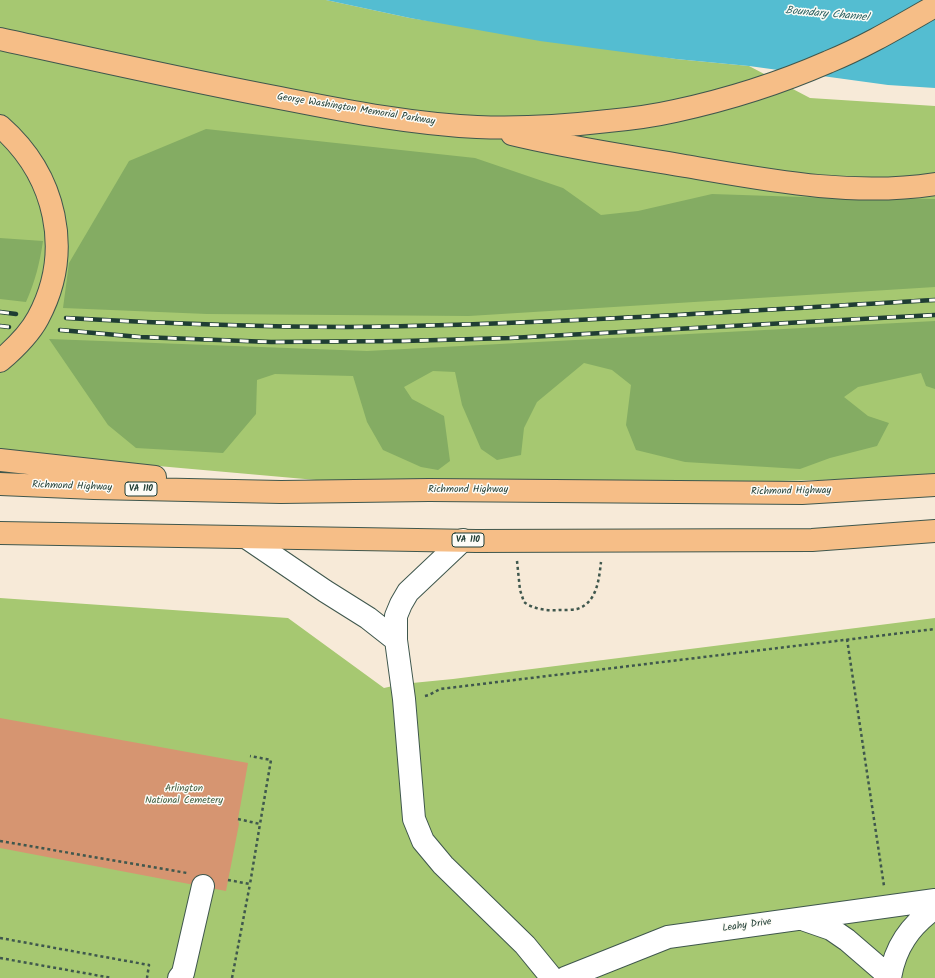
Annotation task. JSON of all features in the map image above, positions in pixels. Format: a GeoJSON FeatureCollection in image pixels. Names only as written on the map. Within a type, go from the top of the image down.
{"type":"FeatureCollection","features":[{"type":"Feature","properties":{"kind":"highway","name":"George Washington Memorial Parkway"},"geometry":{"type":"LineString","coordinates":[[0,39],[192,81],[318,106],[375,115],[477,126],[562,125],[631,118],[675,111],[760,88],[829,62],[862,47],[935,6]]}},
{"type":"Feature","properties":{"kind":"highway"},"geometry":{"type":"LineString","coordinates":[[0,126],[21,146],[34,164],[45,186],[54,214],[57,238],[56,260],[52,282],[46,301],[37,319],[25,337],[0,361]]}},
{"type":"Feature","properties":{"kind":"highway"},"geometry":{"type":"LineString","coordinates":[[477,126],[551,144],[799,183],[849,188],[882,189],[910,188],[935,184]]}},
{"type":"Feature","properties":{"kind":"highway"},"geometry":{"type":"LineString","coordinates":[[0,460],[281,492]]}},
{"type":"Feature","properties":{"kind":"highway","name":"Richmond Highway"},"geometry":{"type":"LineString","coordinates":[[0,484],[94,488],[281,492],[429,490],[802,493],[935,485]]}},
{"type":"Feature","properties":{"kind":"highway","name":"VA 110"},"geometry":{"type":"LineString","coordinates":[[0,533],[248,538],[603,541],[812,540],[935,531]]}},
{"type":"Feature","properties":{"kind":"lane"},"geometry":{"type":"LineString","coordinates":[[248,538],[325,591],[368,618],[396,640]]}},
{"type":"Feature","properties":{"kind":"lane"},"geometry":{"type":"LineString","coordinates":[[464,540],[408,592],[396,616],[396,640],[404,699],[414,819],[423,841],[443,865],[525,945],[552,978]]}},
{"type":"Feature","properties":{"kind":"lane"},"geometry":{"type":"LineString","coordinates":[[179,978],[183,974],[198,880]]}},
{"type":"Feature","properties":{"kind":"lane","name":"Leahy Drive"},"geometry":{"type":"LineString","coordinates":[[565,978],[668,937],[800,918],[887,908],[935,900]]}},
{"type":"Feature","properties":{"kind":"lane"},"geometry":{"type":"LineString","coordinates":[[800,918],[831,928],[857,948],[890,977],[896,955],[906,935],[921,918],[935,908]]}},
{"type":"Feature","properties":{"kind":"path"},"geometry":{"type":"LineString","coordinates":[[515,541],[520,590],[524,602],[535,608],[552,611],[576,609],[587,604],[596,591],[599,582],[603,541]]}},
{"type":"Feature","properties":{"kind":"path"},"geometry":{"type":"LineString","coordinates":[[404,699],[429,695],[440,689],[935,628]]}},
{"type":"Feature","properties":{"kind":"path"},"geometry":{"type":"LineString","coordinates":[[848,639],[887,908]]}},
{"type":"Feature","properties":{"kind":"path"},"geometry":{"type":"LineString","coordinates":[[232,978],[271,760],[250,756]]}},
{"type":"Feature","properties":{"kind":"path"},"geometry":{"type":"LineString","coordinates":[[238,819],[260,824]]}},
{"type":"Feature","properties":{"kind":"path"},"geometry":{"type":"LineString","coordinates":[[0,841],[198,880]]}},
{"type":"Feature","properties":{"kind":"path"},"geometry":{"type":"LineString","coordinates":[[228,880],[250,884]]}},
{"type":"Feature","properties":{"kind":"path"},"geometry":{"type":"LineString","coordinates":[[0,938],[149,965],[147,978]]}},
{"type":"Feature","properties":{"kind":"path"},"geometry":{"type":"LineString","coordinates":[[0,958],[112,978]]}},
{"type":"Feature","properties":{"kind":"green space"},"geometry":{"type":"Polygon","coordinates":[[[0,0],[326,0],[410,18],[676,59],[749,66],[810,98],[935,106],[935,477],[429,490],[0,452],[0,0]]]}},
{"type":"Feature","properties":{"kind":"green space"},"geometry":{"type":"Polygon","coordinates":[[[206,129],[475,158],[563,188],[601,215],[638,211],[712,194],[832,198],[935,199],[935,287],[469,316],[207,314],[63,308],[69,263],[129,161],[206,129]]]}},
{"type":"Feature","properties":{"kind":"green space"},"geometry":{"type":"Polygon","coordinates":[[[0,238],[43,241],[37,272],[26,302],[0,299],[0,238]]]}},
{"type":"Feature","properties":{"kind":"green space"},"geometry":{"type":"Polygon","coordinates":[[[935,321],[935,389],[926,386],[921,373],[858,387],[844,397],[868,416],[889,423],[877,446],[830,458],[800,469],[685,462],[636,450],[626,425],[631,385],[612,370],[584,363],[537,402],[524,428],[521,455],[497,460],[481,449],[462,405],[455,372],[433,371],[404,387],[412,399],[444,416],[450,461],[438,470],[421,467],[383,450],[367,422],[353,376],[275,374],[257,380],[256,414],[223,453],[136,448],[108,425],[49,339],[367,351],[935,321]]]}},
{"type":"Feature","properties":{"kind":"green space","name":"Arlington National Cemetery"},"geometry":{"type":"Polygon","coordinates":[[[0,598],[288,618],[384,688],[402,684],[453,679],[935,618],[935,978],[0,978],[0,598]]]}},
{"type":"Feature","properties":{"kind":"water","name":"Boundary Channel"},"geometry":{"type":"Polygon","coordinates":[[[326,0],[935,0],[935,88],[888,85],[749,66],[676,59],[540,41],[410,18],[326,0]]]}},
{"type":"Feature","properties":{"kind":"building"},"geometry":{"type":"Polygon","coordinates":[[[0,718],[248,763],[238,819],[239,824],[226,891],[0,848],[0,718]]]}},
{"type":"Feature","properties":{"kind":"railway"},"geometry":{"type":"LineString","coordinates":[[66,318],[276,326],[420,326],[640,317],[935,300]]}},
{"type":"Feature","properties":{"kind":"railway"},"geometry":{"type":"LineString","coordinates":[[0,312],[16,314]]}},
{"type":"Feature","properties":{"kind":"railway"},"geometry":{"type":"LineString","coordinates":[[60,330],[140,337],[271,342],[404,341],[510,338],[935,315]]}},
{"type":"Feature","properties":{"kind":"railway"},"geometry":{"type":"LineString","coordinates":[[0,326],[9,327]]}}]}
